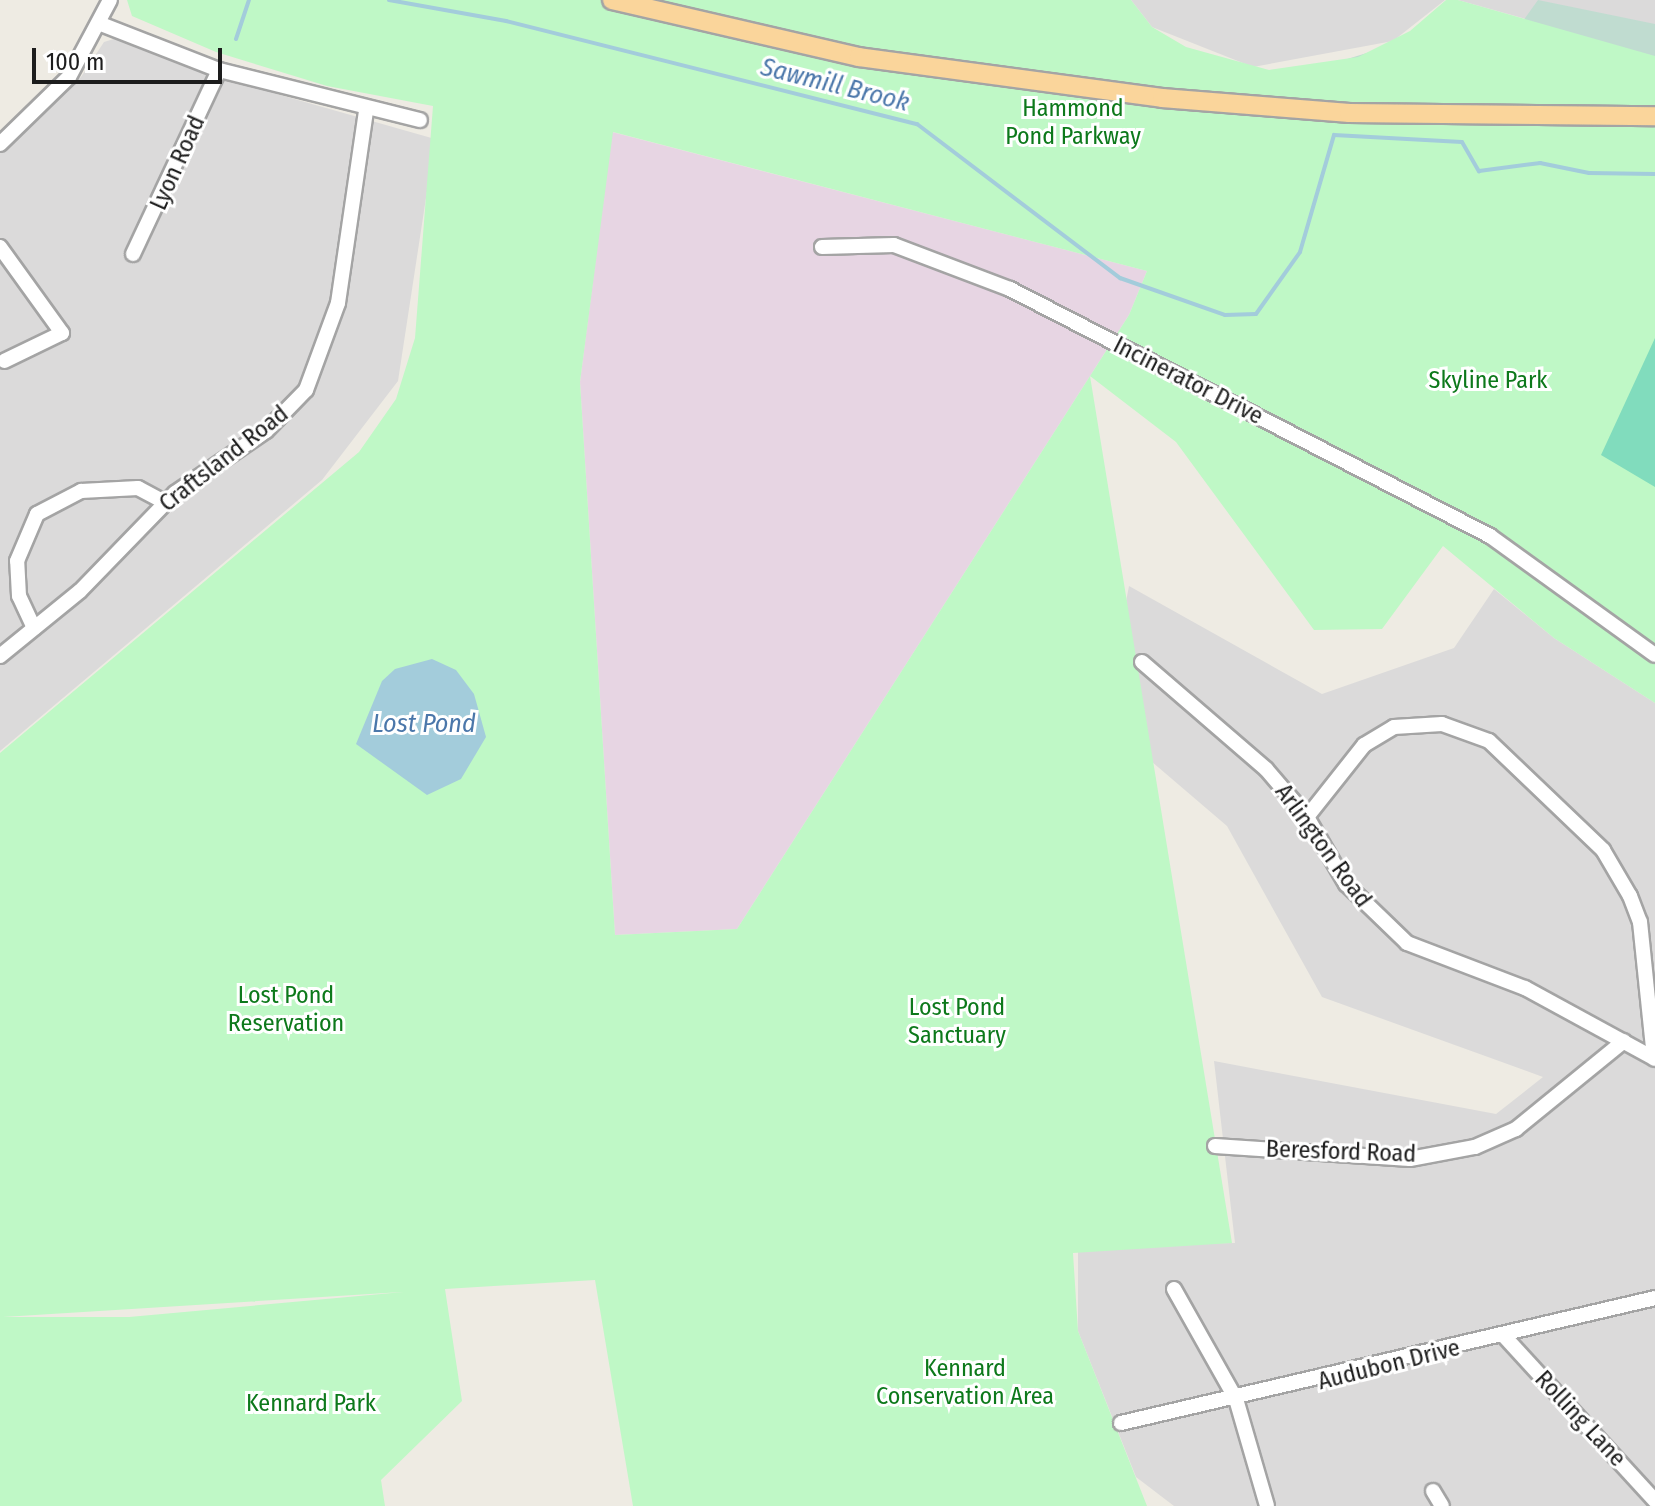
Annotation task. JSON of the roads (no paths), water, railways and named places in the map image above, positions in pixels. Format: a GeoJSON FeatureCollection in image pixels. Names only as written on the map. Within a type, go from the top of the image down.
{"type":"FeatureCollection","features":[{"type":"Feature","properties":{"kind":"main road"},"geometry":{"type":"LineString","coordinates":[[612,0],[859,57],[1162,98],[1349,113],[1655,116]]}},
{"type":"Feature","properties":{"kind":"street"},"geometry":{"type":"LineString","coordinates":[[0,144],[69,77],[101,24],[110,0]]}},
{"type":"Feature","properties":{"kind":"street"},"geometry":{"type":"LineString","coordinates":[[101,24],[219,70],[366,110],[420,120]]}},
{"type":"Feature","properties":{"kind":"street","name":"Lyon Road"},"geometry":{"type":"LineString","coordinates":[[133,254],[219,70]]}},
{"type":"Feature","properties":{"kind":"street","name":"Craftsland Road"},"geometry":{"type":"LineString","coordinates":[[0,656],[34,628],[164,502],[266,431],[314,374],[343,279],[366,110]]}},
{"type":"Feature","properties":{"kind":"street","name":"Incinerator Drive"},"geometry":{"type":"LineString","coordinates":[[822,247],[894,245],[972,271],[1423,499],[1538,569],[1655,655]]}},
{"type":"Feature","properties":{"kind":"street"},"geometry":{"type":"LineString","coordinates":[[0,247],[62,333],[4,361]]}},
{"type":"Feature","properties":{"kind":"street"},"geometry":{"type":"LineString","coordinates":[[34,628],[19,596],[17,561],[37,514],[65,494],[99,489],[138,488],[164,502]]}},
{"type":"Feature","properties":{"kind":"street","name":"Arlington Road"},"geometry":{"type":"LineString","coordinates":[[1142,662],[1221,727],[1307,817],[1346,884],[1407,943],[1525,988],[1654,1058]]}},
{"type":"Feature","properties":{"kind":"street"},"geometry":{"type":"LineString","coordinates":[[1307,817],[1364,745],[1394,727],[1442,724],[1489,741],[1616,868],[1640,922],[1654,1058]]}},
{"type":"Feature","properties":{"kind":"street","name":"Beresford Road"},"geometry":{"type":"LineString","coordinates":[[1215,1146],[1410,1159],[1475,1147],[1516,1129],[1624,1041]]}},
{"type":"Feature","properties":{"kind":"street"},"geometry":{"type":"LineString","coordinates":[[1174,1289],[1236,1399],[1267,1506]]}},
{"type":"Feature","properties":{"kind":"street","name":"Audubon Drive"},"geometry":{"type":"LineString","coordinates":[[1121,1423],[1236,1399],[1655,1298]]}},
{"type":"Feature","properties":{"kind":"street","name":"Rolling Lane"},"geometry":{"type":"LineString","coordinates":[[1504,1336],[1655,1501]]}},
{"type":"Feature","properties":{"kind":"street"},"geometry":{"type":"LineString","coordinates":[[1433,1491],[1442,1506]]}},
{"type":"Feature","properties":{"kind":"water","name":"Lost Pond"},"geometry":{"type":"Polygon","coordinates":[[[432,659],[456,670],[474,694],[486,737],[461,779],[427,795],[356,744],[382,681],[395,669],[432,659]]]}},
{"type":"Feature","properties":{"kind":"waterway","name":"Sawmill Brook"},"geometry":{"type":"LineString","coordinates":[[236,39],[249,0]]}},
{"type":"Feature","properties":{"kind":"waterway","name":"Sawmill Brook"},"geometry":{"type":"LineString","coordinates":[[389,0],[506,21],[917,124],[1120,278],[1225,315],[1256,314],[1300,252],[1334,135],[1462,142],[1479,171],[1540,163],[1589,173],[1655,174]]}},
{"type":"Feature","properties":{"kind":"park label","name":"Hammond Pond Parkway"},"geometry":{"type":"Point","coordinates":[1073,123]}},
{"type":"Feature","properties":{"kind":"park label","name":"Skyline Park"},"geometry":{"type":"Point","coordinates":[1488,381]}},
{"type":"Feature","properties":{"kind":"park label","name":"Lost Pond Reservation"},"geometry":{"type":"Point","coordinates":[286,1010]}},
{"type":"Feature","properties":{"kind":"park label","name":"Lost Pond Sanctuary"},"geometry":{"type":"Point","coordinates":[957,1022]}},
{"type":"Feature","properties":{"kind":"park label","name":"Kennard Conservation Area"},"geometry":{"type":"Point","coordinates":[965,1383]}},
{"type":"Feature","properties":{"kind":"park label","name":"Kennard Park"},"geometry":{"type":"Point","coordinates":[311,1404]}}]}
